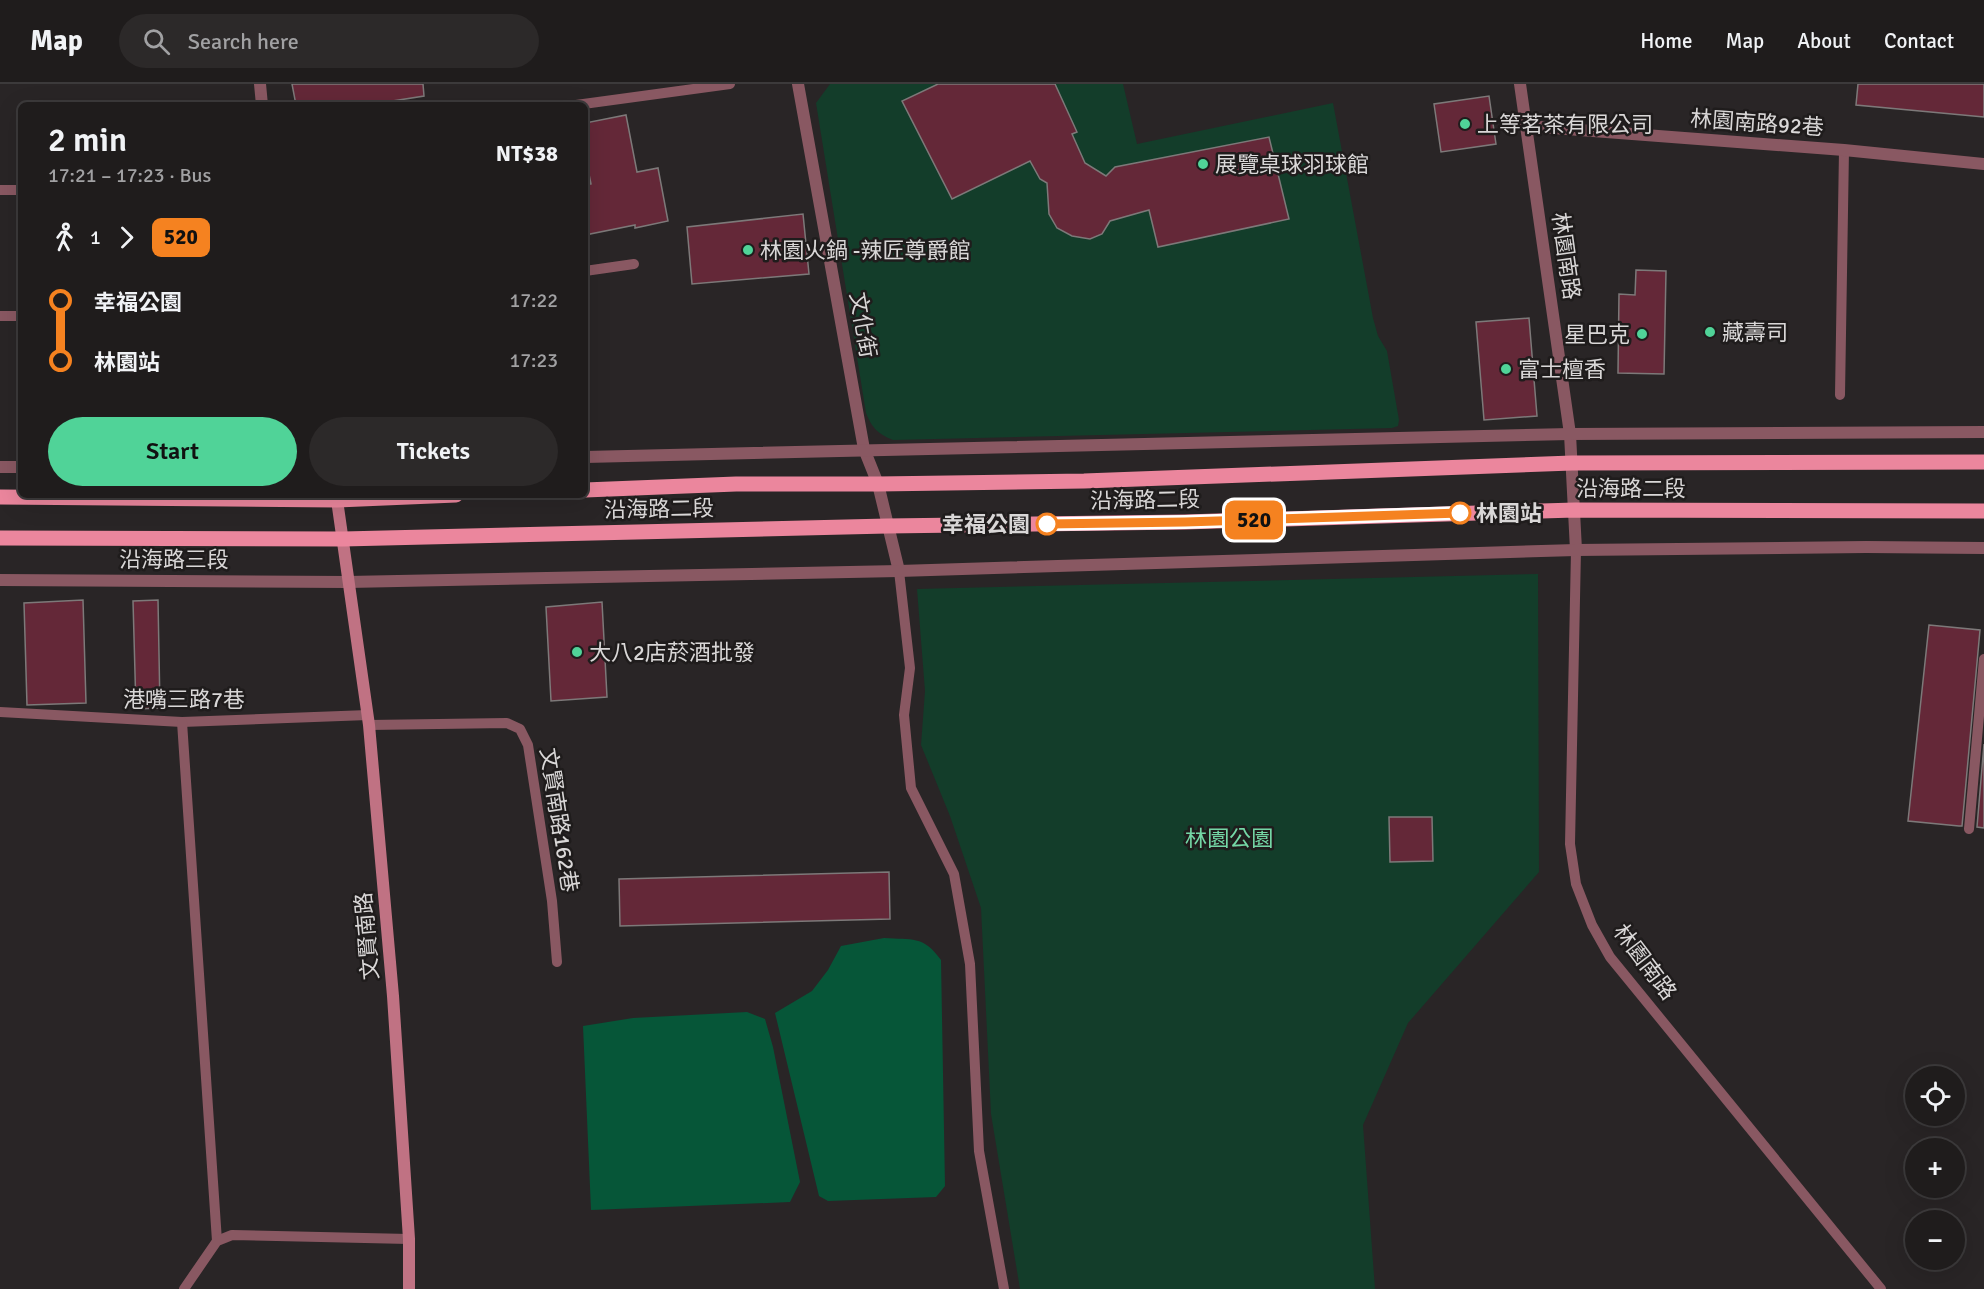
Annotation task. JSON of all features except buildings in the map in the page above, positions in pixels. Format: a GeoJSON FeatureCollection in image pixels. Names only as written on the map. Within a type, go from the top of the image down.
{"type":"FeatureCollection","features":[{"type":"Feature","properties":{"kind":"main road","name":"沿海路二段"},"geometry":{"type":"LineString","coordinates":[[588,490],[736,484],[1084,481],[1572,463],[1984,462]]}},
{"type":"Feature","properties":{"kind":"main road"},"geometry":{"type":"LineString","coordinates":[[0,497],[18,497]]}},
{"type":"Feature","properties":{"kind":"main road","name":"沿海路二段"},"geometry":{"type":"LineString","coordinates":[[343,539],[887,526],[1185,522],[1575,510],[1984,511]]}},
{"type":"Feature","properties":{"kind":"main road","name":"沿海路三段"},"geometry":{"type":"LineString","coordinates":[[0,538],[343,539]]}},
{"type":"Feature","properties":{"kind":"street"},"geometry":{"type":"LineString","coordinates":[[260,84],[262,102]]}},
{"type":"Feature","properties":{"kind":"street","name":"文化街"},"geometry":{"type":"LineString","coordinates":[[798,84],[864,449],[878,484],[899,571]]}},
{"type":"Feature","properties":{"kind":"street","name":"林園南路"},"geometry":{"type":"LineString","coordinates":[[1520,84],[1570,434],[1576,550]]}},
{"type":"Feature","properties":{"kind":"street","name":"林園南路92巷"},"geometry":{"type":"LineString","coordinates":[[1527,126],[1844,150],[1984,164]]}},
{"type":"Feature","properties":{"kind":"street"},"geometry":{"type":"LineString","coordinates":[[588,457],[1570,434],[1984,432]]}},
{"type":"Feature","properties":{"kind":"street"},"geometry":{"type":"LineString","coordinates":[[0,467],[18,467]]}},
{"type":"Feature","properties":{"kind":"street","name":"文賢南路"},"geometry":{"type":"LineString","coordinates":[[337,498],[369,720],[393,996],[409,1239],[409,1289]]}},
{"type":"Feature","properties":{"kind":"street"},"geometry":{"type":"LineString","coordinates":[[348,582],[899,571],[1576,550],[1984,548]]}},
{"type":"Feature","properties":{"kind":"street","name":"沿海路三段"},"geometry":{"type":"LineString","coordinates":[[0,580],[348,582]]}},
{"type":"Feature","properties":{"kind":"lane"},"geometry":{"type":"LineString","coordinates":[[588,103],[730,84]]}},
{"type":"Feature","properties":{"kind":"lane"},"geometry":{"type":"LineString","coordinates":[[1840,395],[1844,150]]}},
{"type":"Feature","properties":{"kind":"lane"},"geometry":{"type":"LineString","coordinates":[[0,189],[18,190]]}},
{"type":"Feature","properties":{"kind":"lane"},"geometry":{"type":"LineString","coordinates":[[588,271],[634,264]]}},
{"type":"Feature","properties":{"kind":"lane"},"geometry":{"type":"LineString","coordinates":[[0,316],[18,316]]}},
{"type":"Feature","properties":{"kind":"lane","name":"林園南路"},"geometry":{"type":"LineString","coordinates":[[1576,550],[1570,844],[1576,884],[1592,925],[1610,957],[1876,1286]]}},
{"type":"Feature","properties":{"kind":"lane"},"geometry":{"type":"LineString","coordinates":[[899,571],[910,668],[904,715],[911,788],[954,874],[970,963],[980,1151],[1004,1289]]}},
{"type":"Feature","properties":{"kind":"lane"},"geometry":{"type":"LineString","coordinates":[[1969,829],[1984,660]]}},
{"type":"Feature","properties":{"kind":"lane","name":"港嘴三路7巷"},"geometry":{"type":"LineString","coordinates":[[0,712],[182,722],[369,720]]}},
{"type":"Feature","properties":{"kind":"lane","name":"文賢南路162巷"},"geometry":{"type":"LineString","coordinates":[[369,720],[507,723],[520,729],[528,745],[538,804],[552,901],[557,962]]}},
{"type":"Feature","properties":{"kind":"lane"},"geometry":{"type":"LineString","coordinates":[[182,722],[217,1241]]}},
{"type":"Feature","properties":{"kind":"lane"},"geometry":{"type":"LineString","coordinates":[[184,1289],[217,1241],[232,1235],[409,1239]]}},
{"type":"Feature","properties":{"kind":"green space"},"geometry":{"type":"Polygon","coordinates":[[[830,84],[1123,84],[1137,144],[1333,103],[1373,318],[1378,336],[1387,351],[1399,420],[1398,426],[1392,428],[893,440],[883,435],[873,427],[866,413],[816,103],[830,84]]]}},
{"type":"Feature","properties":{"kind":"green space","name":"林園公園"},"geometry":{"type":"Polygon","coordinates":[[[1538,574],[1539,872],[1408,1023],[1363,1125],[1375,1289],[1020,1289],[991,1114],[981,908],[950,816],[921,745],[925,691],[917,589],[1538,574]]]}},
{"type":"Feature","properties":{"kind":"shaded area"},"geometry":{"type":"Polygon","coordinates":[[[884,938],[916,940],[928,946],[941,960],[945,1186],[936,1197],[828,1201],[819,1196],[775,1013],[812,991],[828,970],[841,946],[884,938]]]}},
{"type":"Feature","properties":{"kind":"shaded area"},"geometry":{"type":"Polygon","coordinates":[[[747,1012],[765,1019],[773,1047],[800,1182],[790,1202],[591,1210],[583,1026],[633,1018],[747,1012]]]}},
{"type":"Feature","properties":{"kind":"bus line","name":"520"},"geometry":{"type":"LineString","coordinates":[[1047,524],[1460,513]]}},
{"type":"Feature","properties":{"kind":"place","name":"上等茗茶有限公司"},"geometry":{"type":"Point","coordinates":[1465,124]}},
{"type":"Feature","properties":{"kind":"place","name":"展覽桌球羽球館"},"geometry":{"type":"Point","coordinates":[1203,164]}},
{"type":"Feature","properties":{"kind":"place","name":"林園火鍋 -辣匠尊爵館"},"geometry":{"type":"Point","coordinates":[748,250]}},
{"type":"Feature","properties":{"kind":"place","name":"藏壽司"},"geometry":{"type":"Point","coordinates":[1710,332]}},
{"type":"Feature","properties":{"kind":"place","name":"星巴克"},"geometry":{"type":"Point","coordinates":[1642,334]}},
{"type":"Feature","properties":{"kind":"place","name":"富士檀香"},"geometry":{"type":"Point","coordinates":[1506,369]}},
{"type":"Feature","properties":{"kind":"place","name":"林園站"},"geometry":{"type":"Point","coordinates":[1460,513]}},
{"type":"Feature","properties":{"kind":"place","name":"幸福公園"},"geometry":{"type":"Point","coordinates":[1047,524]}},
{"type":"Feature","properties":{"kind":"place","name":"大八2店菸酒批發"},"geometry":{"type":"Point","coordinates":[577,652]}}]}
